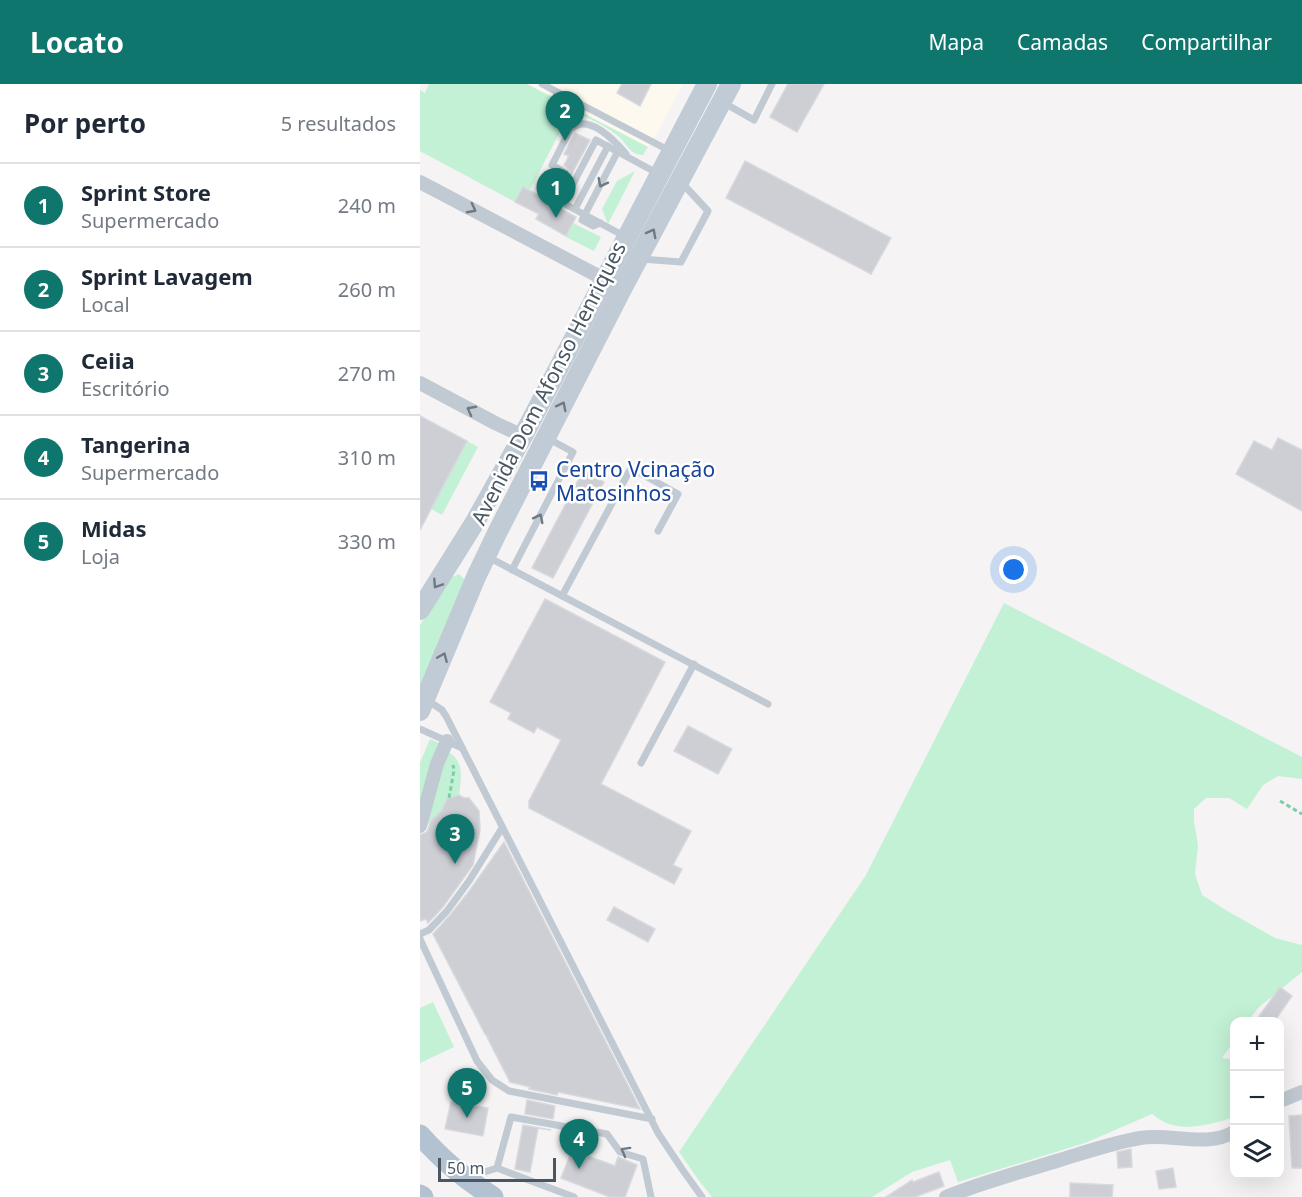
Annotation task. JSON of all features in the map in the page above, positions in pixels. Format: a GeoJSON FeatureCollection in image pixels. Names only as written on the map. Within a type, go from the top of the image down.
{"type":"FeatureCollection","features":[{"type":"Feature","properties":{"kind":"main road","name":"Avenida Dom Afonso Henriques"},"geometry":{"type":"LineString","coordinates":[[420,610],[476,522],[523,436],[707,84]]}},
{"type":"Feature","properties":{"kind":"main road","name":"Avenida Dom Afonso Henriques"},"geometry":{"type":"LineString","coordinates":[[423,705],[476,577],[497,533],[731,84]]}},
{"type":"Feature","properties":{"kind":"main road"},"geometry":{"type":"LineString","coordinates":[[476,522],[497,533]]}},
{"type":"Feature","properties":{"kind":"main road"},"geometry":{"type":"LineString","coordinates":[[451,562],[467,565],[476,577]]}},
{"type":"Feature","properties":{"kind":"main road"},"geometry":{"type":"LineString","coordinates":[[420,1135],[465,1179],[493,1197]]}},
{"type":"Feature","properties":{"kind":"street"},"geometry":{"type":"LineString","coordinates":[[420,182],[604,279]]}},
{"type":"Feature","properties":{"kind":"street"},"geometry":{"type":"LineString","coordinates":[[420,383],[523,436]]}},
{"type":"Feature","properties":{"kind":"street"},"geometry":{"type":"LineString","coordinates":[[420,826],[437,764],[447,741]]}},
{"type":"Feature","properties":{"kind":"street"},"geometry":{"type":"LineString","coordinates":[[1284,1099],[1302,1092]]}},
{"type":"Feature","properties":{"kind":"street"},"geometry":{"type":"LineString","coordinates":[[946,1197],[1095,1148],[1143,1137],[1209,1139],[1230,1134]]}},
{"type":"Feature","properties":{"kind":"lane"},"geometry":{"type":"LineString","coordinates":[[542,84],[671,152]]}},
{"type":"Feature","properties":{"kind":"lane"},"geometry":{"type":"LineString","coordinates":[[722,102],[753,120],[772,84]]}},
{"type":"Feature","properties":{"kind":"lane"},"geometry":{"type":"LineString","coordinates":[[627,156],[609,135],[586,124],[578,124],[570,130],[552,165],[566,173],[553,198],[627,237]]}},
{"type":"Feature","properties":{"kind":"lane"},"geometry":{"type":"LineString","coordinates":[[563,203],[596,140],[660,174]]}},
{"type":"Feature","properties":{"kind":"lane"},"geometry":{"type":"LineString","coordinates":[[575,209],[608,146]]}},
{"type":"Feature","properties":{"kind":"lane"},"geometry":{"type":"LineString","coordinates":[[585,215],[618,151]]}},
{"type":"Feature","properties":{"kind":"lane"},"geometry":{"type":"LineString","coordinates":[[639,259],[681,262],[708,211],[680,180]]}},
{"type":"Feature","properties":{"kind":"lane"},"geometry":{"type":"LineString","coordinates":[[512,570],[573,452],[546,437]]}},
{"type":"Feature","properties":{"kind":"lane"},"geometry":{"type":"LineString","coordinates":[[562,596],[631,468],[678,494],[658,531]]}},
{"type":"Feature","properties":{"kind":"lane"},"geometry":{"type":"LineString","coordinates":[[486,556],[768,704]]}},
{"type":"Feature","properties":{"kind":"lane"},"geometry":{"type":"LineString","coordinates":[[641,762],[694,664]]}},
{"type":"Feature","properties":{"kind":"lane"},"geometry":{"type":"LineString","coordinates":[[423,705],[442,710],[658,1133],[702,1197]]}},
{"type":"Feature","properties":{"kind":"lane"},"geometry":{"type":"LineString","coordinates":[[420,729],[462,748]]}},
{"type":"Feature","properties":{"kind":"lane"},"geometry":{"type":"LineString","coordinates":[[420,934],[429,930],[447,911],[502,828]]}},
{"type":"Feature","properties":{"kind":"lane"},"geometry":{"type":"LineString","coordinates":[[420,939],[477,1061],[492,1080],[508,1091],[652,1119]]}},
{"type":"Feature","properties":{"kind":"lane"},"geometry":{"type":"LineString","coordinates":[[497,1168],[511,1117],[607,1134],[621,1152],[643,1159],[651,1197]]}},
{"type":"Feature","properties":{"kind":"lane"},"geometry":{"type":"LineString","coordinates":[[465,1179],[497,1168],[574,1197]]}},
{"type":"Feature","properties":{"kind":"path"},"geometry":{"type":"LineString","coordinates":[[1280,801],[1302,814]]}},
{"type":"Feature","properties":{"kind":"shaded area"},"geometry":{"type":"Polygon","coordinates":[[[527,84],[683,84],[648,147],[527,84]]]}},
{"type":"Feature","properties":{"kind":"green space"},"geometry":{"type":"Polygon","coordinates":[[[429,84],[527,84],[648,147],[643,155],[639,155],[629,149],[613,132],[571,110],[530,190],[523,187],[515,202],[420,151],[420,90],[425,93],[429,84]]]}},
{"type":"Feature","properties":{"kind":"green space"},"geometry":{"type":"Polygon","coordinates":[[[635,171],[608,224],[602,209],[617,181],[635,171]]]}},
{"type":"Feature","properties":{"kind":"green space"},"geometry":{"type":"Polygon","coordinates":[[[573,223],[601,237],[594,251],[566,237],[573,223]]]}},
{"type":"Feature","properties":{"kind":"green space"},"geometry":{"type":"Polygon","coordinates":[[[467,441],[478,447],[442,515],[431,509],[467,441]]]}},
{"type":"Feature","properties":{"kind":"green space"},"geometry":{"type":"Polygon","coordinates":[[[459,574],[465,580],[420,689],[420,625],[452,577],[459,574]]]}},
{"type":"Feature","properties":{"kind":"green space"},"geometry":{"type":"Polygon","coordinates":[[[1004,603],[1302,757],[1302,779],[1278,776],[1263,785],[1247,809],[1229,798],[1206,798],[1194,809],[1198,845],[1195,874],[1202,895],[1275,938],[1302,945],[1302,972],[1259,1007],[1251,1017],[1230,1017],[1230,1047],[1222,1058],[1230,1059],[1230,1118],[1190,1127],[1172,1125],[1152,1114],[1085,1143],[958,1182],[950,1160],[912,1172],[872,1197],[712,1197],[679,1152],[866,875],[1004,603]]]}},
{"type":"Feature","properties":{"kind":"green space"},"geometry":{"type":"Polygon","coordinates":[[[430,739],[439,743],[420,805],[420,763],[430,739]]]}},
{"type":"Feature","properties":{"kind":"green space"},"geometry":{"type":"Polygon","coordinates":[[[448,752],[457,760],[461,771],[459,795],[447,799],[442,810],[427,825],[433,795],[448,752]]]}},
{"type":"Feature","properties":{"kind":"green space"},"geometry":{"type":"Polygon","coordinates":[[[433,1002],[454,1047],[420,1063],[420,1008],[433,1002]]]}},
{"type":"Feature","properties":{"kind":"building"},"geometry":{"type":"Polygon","coordinates":[[[622,84],[651,84],[640,106],[617,93],[622,84]]]}},
{"type":"Feature","properties":{"kind":"building"},"geometry":{"type":"Polygon","coordinates":[[[788,84],[824,84],[797,132],[770,117],[788,84]]]}},
{"type":"Feature","properties":{"kind":"building"},"geometry":{"type":"Polygon","coordinates":[[[575,133],[590,140],[569,179],[571,171],[564,165],[569,156],[564,154],[575,133]]]}},
{"type":"Feature","properties":{"kind":"building"},"geometry":{"type":"Polygon","coordinates":[[[745,161],[891,238],[871,274],[726,198],[745,161]]]}},
{"type":"Feature","properties":{"kind":"building"},"geometry":{"type":"Polygon","coordinates":[[[523,187],[546,199],[548,196],[550,203],[576,217],[566,236],[536,219],[539,214],[515,202],[523,187]]]}},
{"type":"Feature","properties":{"kind":"building"},"geometry":{"type":"Polygon","coordinates":[[[420,416],[467,441],[420,530],[420,416]]]}},
{"type":"Feature","properties":{"kind":"building"},"geometry":{"type":"Polygon","coordinates":[[[1278,438],[1302,450],[1302,511],[1236,474],[1254,441],[1272,450],[1278,438]]]}},
{"type":"Feature","properties":{"kind":"building"},"geometry":{"type":"Polygon","coordinates":[[[583,471],[604,482],[553,578],[532,568],[583,471]]]}},
{"type":"Feature","properties":{"kind":"building"},"geometry":{"type":"Polygon","coordinates":[[[545,599],[665,662],[601,784],[691,831],[673,865],[682,869],[674,884],[529,808],[529,801],[561,740],[537,727],[534,733],[508,719],[511,713],[490,702],[545,599]]]}},
{"type":"Feature","properties":{"kind":"building"},"geometry":{"type":"Polygon","coordinates":[[[688,726],[732,749],[718,774],[674,751],[688,726]]]}},
{"type":"Feature","properties":{"kind":"building"},"geometry":{"type":"Polygon","coordinates":[[[459,795],[469,798],[479,811],[480,830],[473,865],[443,907],[428,923],[426,919],[420,921],[420,835],[427,832],[431,821],[442,810],[447,799],[459,795]]]}},
{"type":"Feature","properties":{"kind":"building"},"geometry":{"type":"Polygon","coordinates":[[[504,842],[640,1109],[558,1092],[557,1095],[510,1082],[433,934],[466,895],[465,897],[504,842]]]}},
{"type":"Feature","properties":{"kind":"building"},"geometry":{"type":"Polygon","coordinates":[[[614,907],[655,929],[648,942],[607,920],[614,907]]]}},
{"type":"Feature","properties":{"kind":"building"},"geometry":{"type":"Polygon","coordinates":[[[1280,987],[1292,996],[1277,1017],[1259,1017],[1280,987]]]}},
{"type":"Feature","properties":{"kind":"building"},"geometry":{"type":"Polygon","coordinates":[[[527,1100],[555,1106],[553,1119],[525,1114],[527,1100]]]}},
{"type":"Feature","properties":{"kind":"building"},"geometry":{"type":"Polygon","coordinates":[[[451,1102],[488,1108],[483,1136],[445,1129],[451,1102]]]}},
{"type":"Feature","properties":{"kind":"building"},"geometry":{"type":"Polygon","coordinates":[[[1302,1115],[1302,1168],[1292,1168],[1289,1116],[1302,1115]]]}},
{"type":"Feature","properties":{"kind":"building"},"geometry":{"type":"Polygon","coordinates":[[[523,1125],[551,1130],[538,1128],[530,1172],[515,1169],[523,1125]]]}},
{"type":"Feature","properties":{"kind":"building"},"geometry":{"type":"Polygon","coordinates":[[[1131,1149],[1132,1167],[1118,1168],[1117,1152],[1131,1149]]]}},
{"type":"Feature","properties":{"kind":"building"},"geometry":{"type":"Polygon","coordinates":[[[572,1150],[615,1166],[618,1157],[637,1165],[625,1197],[610,1197],[561,1178],[572,1150]]]}},
{"type":"Feature","properties":{"kind":"building"},"geometry":{"type":"Polygon","coordinates":[[[1173,1168],[1176,1187],[1159,1189],[1156,1171],[1173,1168]]]}},
{"type":"Feature","properties":{"kind":"building"},"geometry":{"type":"Polygon","coordinates":[[[939,1172],[944,1186],[915,1197],[886,1197],[912,1180],[913,1182],[939,1172]]]}},
{"type":"Feature","properties":{"kind":"building"},"geometry":{"type":"Polygon","coordinates":[[[1070,1183],[1113,1185],[1112,1197],[1070,1197],[1070,1183]]]}},
{"type":"Feature","properties":{"kind":"place","name":"Sprint Lavagem"},"geometry":{"type":"Point","coordinates":[565,141]}},
{"type":"Feature","properties":{"kind":"place","name":"Sprint Store"},"geometry":{"type":"Point","coordinates":[556,218]}},
{"type":"Feature","properties":{"kind":"place","name":"Centro Vcinação Matosinhos"},"geometry":{"type":"Point","coordinates":[539,481]}},
{"type":"Feature","properties":{"kind":"place","name":"Ceiia"},"geometry":{"type":"Point","coordinates":[455,864]}},
{"type":"Feature","properties":{"kind":"place","name":"Midas"},"geometry":{"type":"Point","coordinates":[467,1118]}},
{"type":"Feature","properties":{"kind":"place","name":"Tangerina"},"geometry":{"type":"Point","coordinates":[579,1169]}}]}
